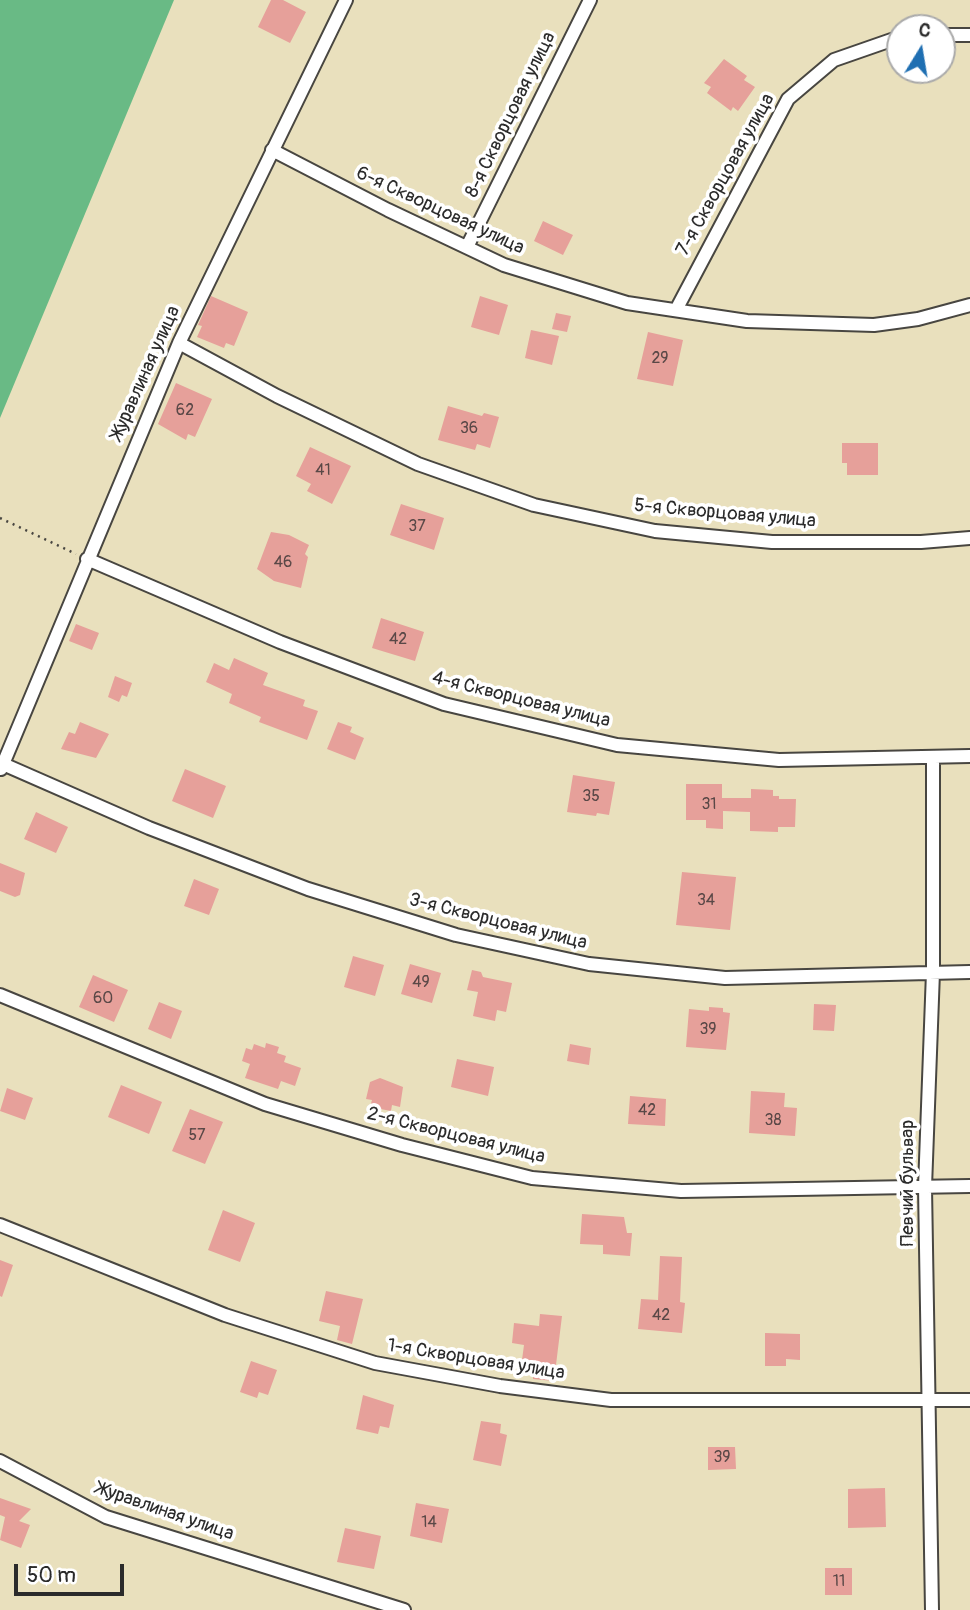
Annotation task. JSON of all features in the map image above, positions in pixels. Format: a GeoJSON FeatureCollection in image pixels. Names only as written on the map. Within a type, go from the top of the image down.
{"type":"FeatureCollection","features":[{"type":"Feature","properties":{"kind":"street","name":"Журавлиная улица"},"geometry":{"type":"LineString","coordinates":[[1,767],[179,343],[346,0]]}},
{"type":"Feature","properties":{"kind":"street","name":"8-я Скворцовая улица"},"geometry":{"type":"LineString","coordinates":[[467,247],[590,0]]}},
{"type":"Feature","properties":{"kind":"street","name":"7-я Скворцовая улица"},"geometry":{"type":"LineString","coordinates":[[676,310],[700,260],[788,99],[834,60],[886,42]]}},
{"type":"Feature","properties":{"kind":"street","name":"6-я Скворцовая улица"},"geometry":{"type":"LineString","coordinates":[[272,150],[504,265],[627,303],[747,321],[874,325],[918,319],[970,305]]}},
{"type":"Feature","properties":{"kind":"street","name":"5-я Скворцовая улица"},"geometry":{"type":"LineString","coordinates":[[179,343],[277,396],[418,464],[534,505],[654,531],[772,542],[921,542],[970,538]]}},
{"type":"Feature","properties":{"kind":"street","name":"4-я Скворцовая улица"},"geometry":{"type":"LineString","coordinates":[[88,559],[279,642],[444,704],[617,745],[779,760],[970,756]]}},
{"type":"Feature","properties":{"kind":"street","name":"Певчий бульвар"},"geometry":{"type":"LineString","coordinates":[[932,1610],[925,1187],[933,972],[933,757]]}},
{"type":"Feature","properties":{"kind":"street","name":"3-я Скворцовая улица"},"geometry":{"type":"LineString","coordinates":[[1,767],[149,828],[296,884],[456,935],[589,964],[725,978],[970,972]]}},
{"type":"Feature","properties":{"kind":"street","name":"2-я Скворцовая улица"},"geometry":{"type":"LineString","coordinates":[[0,995],[265,1104],[402,1145],[532,1178],[681,1191],[970,1186]]}},
{"type":"Feature","properties":{"kind":"street","name":"1-я Скворцовая улица"},"geometry":{"type":"LineString","coordinates":[[0,1225],[225,1315],[374,1363],[500,1386],[611,1400],[970,1400]]}},
{"type":"Feature","properties":{"kind":"street","name":"Журавлиная улица"},"geometry":{"type":"LineString","coordinates":[[0,1461],[106,1517],[404,1610]]}},
{"type":"Feature","properties":{"kind":"path"},"geometry":{"type":"LineString","coordinates":[[0,518],[88,559]]}},
{"type":"Feature","properties":{"kind":"green space"},"geometry":{"type":"Polygon","coordinates":[[[0,0],[174,0],[0,418],[0,0]]]}},
{"type":"Feature","properties":{"kind":"building"},"geometry":{"type":"Polygon","coordinates":[[[271,0],[283,0],[306,12],[290,43],[258,27],[271,0]]]}},
{"type":"Feature","properties":{"kind":"building"},"geometry":{"type":"Polygon","coordinates":[[[724,59],[747,76],[744,80],[755,87],[738,111],[733,107],[731,111],[707,93],[711,87],[704,83],[724,59]]]}},
{"type":"Feature","properties":{"kind":"building"},"geometry":{"type":"Polygon","coordinates":[[[543,221],[573,235],[563,255],[534,241],[543,221]]]}},
{"type":"Feature","properties":{"kind":"building"},"geometry":{"type":"Polygon","coordinates":[[[211,296],[248,312],[234,346],[226,343],[224,348],[197,337],[202,326],[198,325],[211,296]]]}},
{"type":"Feature","properties":{"kind":"building"},"geometry":{"type":"Polygon","coordinates":[[[480,296],[508,305],[499,335],[471,327],[480,296]]]}},
{"type":"Feature","properties":{"kind":"building"},"geometry":{"type":"Polygon","coordinates":[[[556,313],[571,316],[567,332],[552,329],[556,313]]]}},
{"type":"Feature","properties":{"kind":"building"},"geometry":{"type":"Polygon","coordinates":[[[531,330],[559,336],[552,365],[525,358],[531,330]]]}},
{"type":"Feature","properties":{"kind":"building"},"geometry":{"type":"Polygon","coordinates":[[[648,332],[683,340],[673,386],[637,379],[648,332]]]}},
{"type":"Feature","properties":{"kind":"building"},"geometry":{"type":"Polygon","coordinates":[[[176,383],[212,399],[195,437],[188,434],[186,440],[158,424],[176,383]]]}},
{"type":"Feature","properties":{"kind":"building"},"geometry":{"type":"Polygon","coordinates":[[[448,406],[482,416],[484,413],[499,417],[490,448],[477,444],[475,450],[438,440],[448,406]]]}},
{"type":"Feature","properties":{"kind":"building"},"geometry":{"type":"Polygon","coordinates":[[[842,443],[878,443],[878,475],[847,475],[847,463],[842,463],[842,443]]]}},
{"type":"Feature","properties":{"kind":"building"},"geometry":{"type":"Polygon","coordinates":[[[310,447],[351,466],[332,504],[307,491],[311,484],[296,476],[310,447]]]}},
{"type":"Feature","properties":{"kind":"building"},"geometry":{"type":"Polygon","coordinates":[[[401,504],[444,518],[434,550],[390,535],[401,504]]]}},
{"type":"Feature","properties":{"kind":"building"},"geometry":{"type":"Polygon","coordinates":[[[271,532],[289,535],[309,545],[305,554],[308,557],[301,588],[274,581],[257,569],[271,532]]]}},
{"type":"Feature","properties":{"kind":"building"},"geometry":{"type":"Polygon","coordinates":[[[381,618],[424,632],[415,661],[372,648],[381,618]]]}},
{"type":"Feature","properties":{"kind":"building"},"geometry":{"type":"Polygon","coordinates":[[[76,624],[99,633],[92,650],[69,641],[76,624]]]}},
{"type":"Feature","properties":{"kind":"building"},"geometry":{"type":"Polygon","coordinates":[[[234,658],[268,673],[263,685],[305,700],[303,706],[318,711],[307,740],[259,722],[261,717],[229,703],[232,694],[206,682],[214,663],[229,670],[234,658]]]}},
{"type":"Feature","properties":{"kind":"building"},"geometry":{"type":"Polygon","coordinates":[[[115,676],[132,683],[127,697],[122,695],[119,702],[108,697],[115,676]]]}},
{"type":"Feature","properties":{"kind":"building"},"geometry":{"type":"Polygon","coordinates":[[[80,722],[109,734],[96,758],[61,749],[69,732],[75,734],[80,722]]]}},
{"type":"Feature","properties":{"kind":"building"},"geometry":{"type":"Polygon","coordinates":[[[338,722],[352,727],[350,732],[364,738],[355,760],[327,749],[338,722]]]}},
{"type":"Feature","properties":{"kind":"building"},"geometry":{"type":"Polygon","coordinates":[[[185,769],[226,786],[213,818],[172,801],[185,769]]]}},
{"type":"Feature","properties":{"kind":"building"},"geometry":{"type":"Polygon","coordinates":[[[573,775],[615,782],[609,815],[567,812],[573,775]]]}},
{"type":"Feature","properties":{"kind":"building"},"geometry":{"type":"Polygon","coordinates":[[[686,784],[722,784],[722,798],[751,798],[751,789],[773,790],[773,796],[779,796],[779,799],[796,799],[795,827],[778,827],[778,832],[750,831],[750,812],[723,811],[723,829],[706,828],[706,820],[686,820],[686,784]]]}},
{"type":"Feature","properties":{"kind":"building"},"geometry":{"type":"Polygon","coordinates":[[[36,812],[68,827],[56,853],[24,839],[36,812]]]}},
{"type":"Feature","properties":{"kind":"building"},"geometry":{"type":"Polygon","coordinates":[[[0,863],[25,873],[20,895],[15,897],[0,891],[0,863]]]}},
{"type":"Feature","properties":{"kind":"building"},"geometry":{"type":"Polygon","coordinates":[[[682,872],[736,877],[730,930],[676,925],[682,872]]]}},
{"type":"Feature","properties":{"kind":"building"},"geometry":{"type":"Polygon","coordinates":[[[194,879],[219,889],[209,915],[184,906],[194,879]]]}},
{"type":"Feature","properties":{"kind":"building"},"geometry":{"type":"Polygon","coordinates":[[[353,956],[384,965],[375,996],[344,987],[353,956]]]}},
{"type":"Feature","properties":{"kind":"building"},"geometry":{"type":"Polygon","coordinates":[[[410,964],[441,973],[432,1003],[401,994],[410,964]]]}},
{"type":"Feature","properties":{"kind":"building"},"geometry":{"type":"Polygon","coordinates":[[[472,970],[481,972],[483,977],[512,983],[506,1012],[497,1010],[495,1021],[473,1016],[478,992],[467,990],[472,970]]]}},
{"type":"Feature","properties":{"kind":"building"},"geometry":{"type":"Polygon","coordinates":[[[93,975],[128,990],[114,1022],[79,1007],[93,975]]]}},
{"type":"Feature","properties":{"kind":"building"},"geometry":{"type":"Polygon","coordinates":[[[159,1002],[182,1011],[171,1039],[148,1029],[159,1002]]]}},
{"type":"Feature","properties":{"kind":"building"},"geometry":{"type":"Polygon","coordinates":[[[814,1004],[836,1005],[834,1031],[813,1030],[814,1004]]]}},
{"type":"Feature","properties":{"kind":"building"},"geometry":{"type":"Polygon","coordinates":[[[709,1007],[723,1008],[723,1012],[730,1013],[726,1050],[686,1047],[689,1009],[709,1011],[709,1007]]]}},
{"type":"Feature","properties":{"kind":"building"},"geometry":{"type":"Polygon","coordinates":[[[266,1043],[279,1047],[277,1053],[286,1056],[284,1062],[301,1068],[295,1086],[281,1081],[278,1089],[245,1078],[250,1064],[242,1061],[246,1048],[252,1050],[254,1044],[265,1048],[266,1043]]]}},
{"type":"Feature","properties":{"kind":"building"},"geometry":{"type":"Polygon","coordinates":[[[570,1044],[591,1048],[589,1065],[567,1061],[570,1044]]]}},
{"type":"Feature","properties":{"kind":"building"},"geometry":{"type":"Polygon","coordinates":[[[457,1059],[494,1067],[488,1096],[451,1087],[457,1059]]]}},
{"type":"Feature","properties":{"kind":"building"},"geometry":{"type":"Polygon","coordinates":[[[380,1078],[403,1087],[400,1107],[392,1105],[391,1111],[370,1107],[372,1100],[366,1099],[370,1082],[380,1078]]]}},
{"type":"Feature","properties":{"kind":"building"},"geometry":{"type":"Polygon","coordinates":[[[121,1085],[162,1102],[149,1134],[108,1117],[121,1085]]]}},
{"type":"Feature","properties":{"kind":"building"},"geometry":{"type":"Polygon","coordinates":[[[7,1088],[33,1098],[25,1120],[0,1111],[7,1088]]]}},
{"type":"Feature","properties":{"kind":"building"},"geometry":{"type":"Polygon","coordinates":[[[751,1091],[785,1093],[784,1107],[797,1108],[795,1136],[749,1133],[751,1091]]]}},
{"type":"Feature","properties":{"kind":"building"},"geometry":{"type":"Polygon","coordinates":[[[630,1096],[666,1099],[665,1126],[628,1124],[630,1096]]]}},
{"type":"Feature","properties":{"kind":"building"},"geometry":{"type":"Polygon","coordinates":[[[190,1109],[223,1122],[205,1164],[172,1151],[190,1109]]]}},
{"type":"Feature","properties":{"kind":"building"},"geometry":{"type":"Polygon","coordinates":[[[223,1210],[255,1223],[240,1262],[208,1250],[223,1210]]]}},
{"type":"Feature","properties":{"kind":"building"},"geometry":{"type":"Polygon","coordinates":[[[582,1214],[624,1217],[627,1233],[632,1233],[630,1256],[603,1254],[603,1245],[580,1244],[582,1214]]]}},
{"type":"Feature","properties":{"kind":"building"},"geometry":{"type":"Polygon","coordinates":[[[660,1256],[682,1257],[680,1302],[685,1303],[682,1333],[638,1329],[641,1299],[658,1300],[660,1256]]]}},
{"type":"Feature","properties":{"kind":"building"},"geometry":{"type":"Polygon","coordinates":[[[0,1260],[13,1265],[2,1297],[0,1296],[0,1260]]]}},
{"type":"Feature","properties":{"kind":"building"},"geometry":{"type":"Polygon","coordinates":[[[326,1291],[363,1299],[352,1344],[337,1340],[340,1326],[319,1321],[326,1291]]]}},
{"type":"Feature","properties":{"kind":"building"},"geometry":{"type":"Polygon","coordinates":[[[540,1314],[562,1316],[554,1381],[533,1379],[535,1362],[522,1360],[524,1345],[512,1343],[514,1323],[539,1326],[540,1314]]]}},
{"type":"Feature","properties":{"kind":"building"},"geometry":{"type":"Polygon","coordinates":[[[765,1333],[800,1334],[800,1360],[786,1359],[786,1366],[765,1366],[765,1333]]]}},
{"type":"Feature","properties":{"kind":"building"},"geometry":{"type":"Polygon","coordinates":[[[251,1361],[277,1370],[268,1395],[259,1392],[257,1398],[240,1392],[251,1361]]]}},
{"type":"Feature","properties":{"kind":"building"},"geometry":{"type":"Polygon","coordinates":[[[363,1395],[394,1405],[389,1428],[380,1426],[378,1434],[356,1429],[363,1395]]]}},
{"type":"Feature","properties":{"kind":"building"},"geometry":{"type":"Polygon","coordinates":[[[481,1421],[501,1424],[500,1433],[507,1435],[501,1466],[473,1460],[481,1421]]]}},
{"type":"Feature","properties":{"kind":"building"},"geometry":{"type":"Polygon","coordinates":[[[708,1447],[735,1447],[736,1469],[708,1470],[708,1447]]]}},
{"type":"Feature","properties":{"kind":"building"},"geometry":{"type":"Polygon","coordinates":[[[885,1488],[886,1527],[848,1528],[848,1489],[885,1488]]]}},
{"type":"Feature","properties":{"kind":"building"},"geometry":{"type":"Polygon","coordinates":[[[0,1498],[31,1509],[19,1521],[30,1525],[21,1548],[0,1540],[5,1517],[0,1515],[0,1498]]]}},
{"type":"Feature","properties":{"kind":"building"},"geometry":{"type":"Polygon","coordinates":[[[416,1503],[449,1509],[442,1543],[410,1536],[416,1503]]]}},
{"type":"Feature","properties":{"kind":"building"},"geometry":{"type":"Polygon","coordinates":[[[345,1528],[381,1536],[374,1569],[337,1562],[345,1528]]]}},
{"type":"Feature","properties":{"kind":"building"},"geometry":{"type":"Polygon","coordinates":[[[825,1568],[852,1568],[852,1595],[825,1595],[825,1568]]]}}]}
